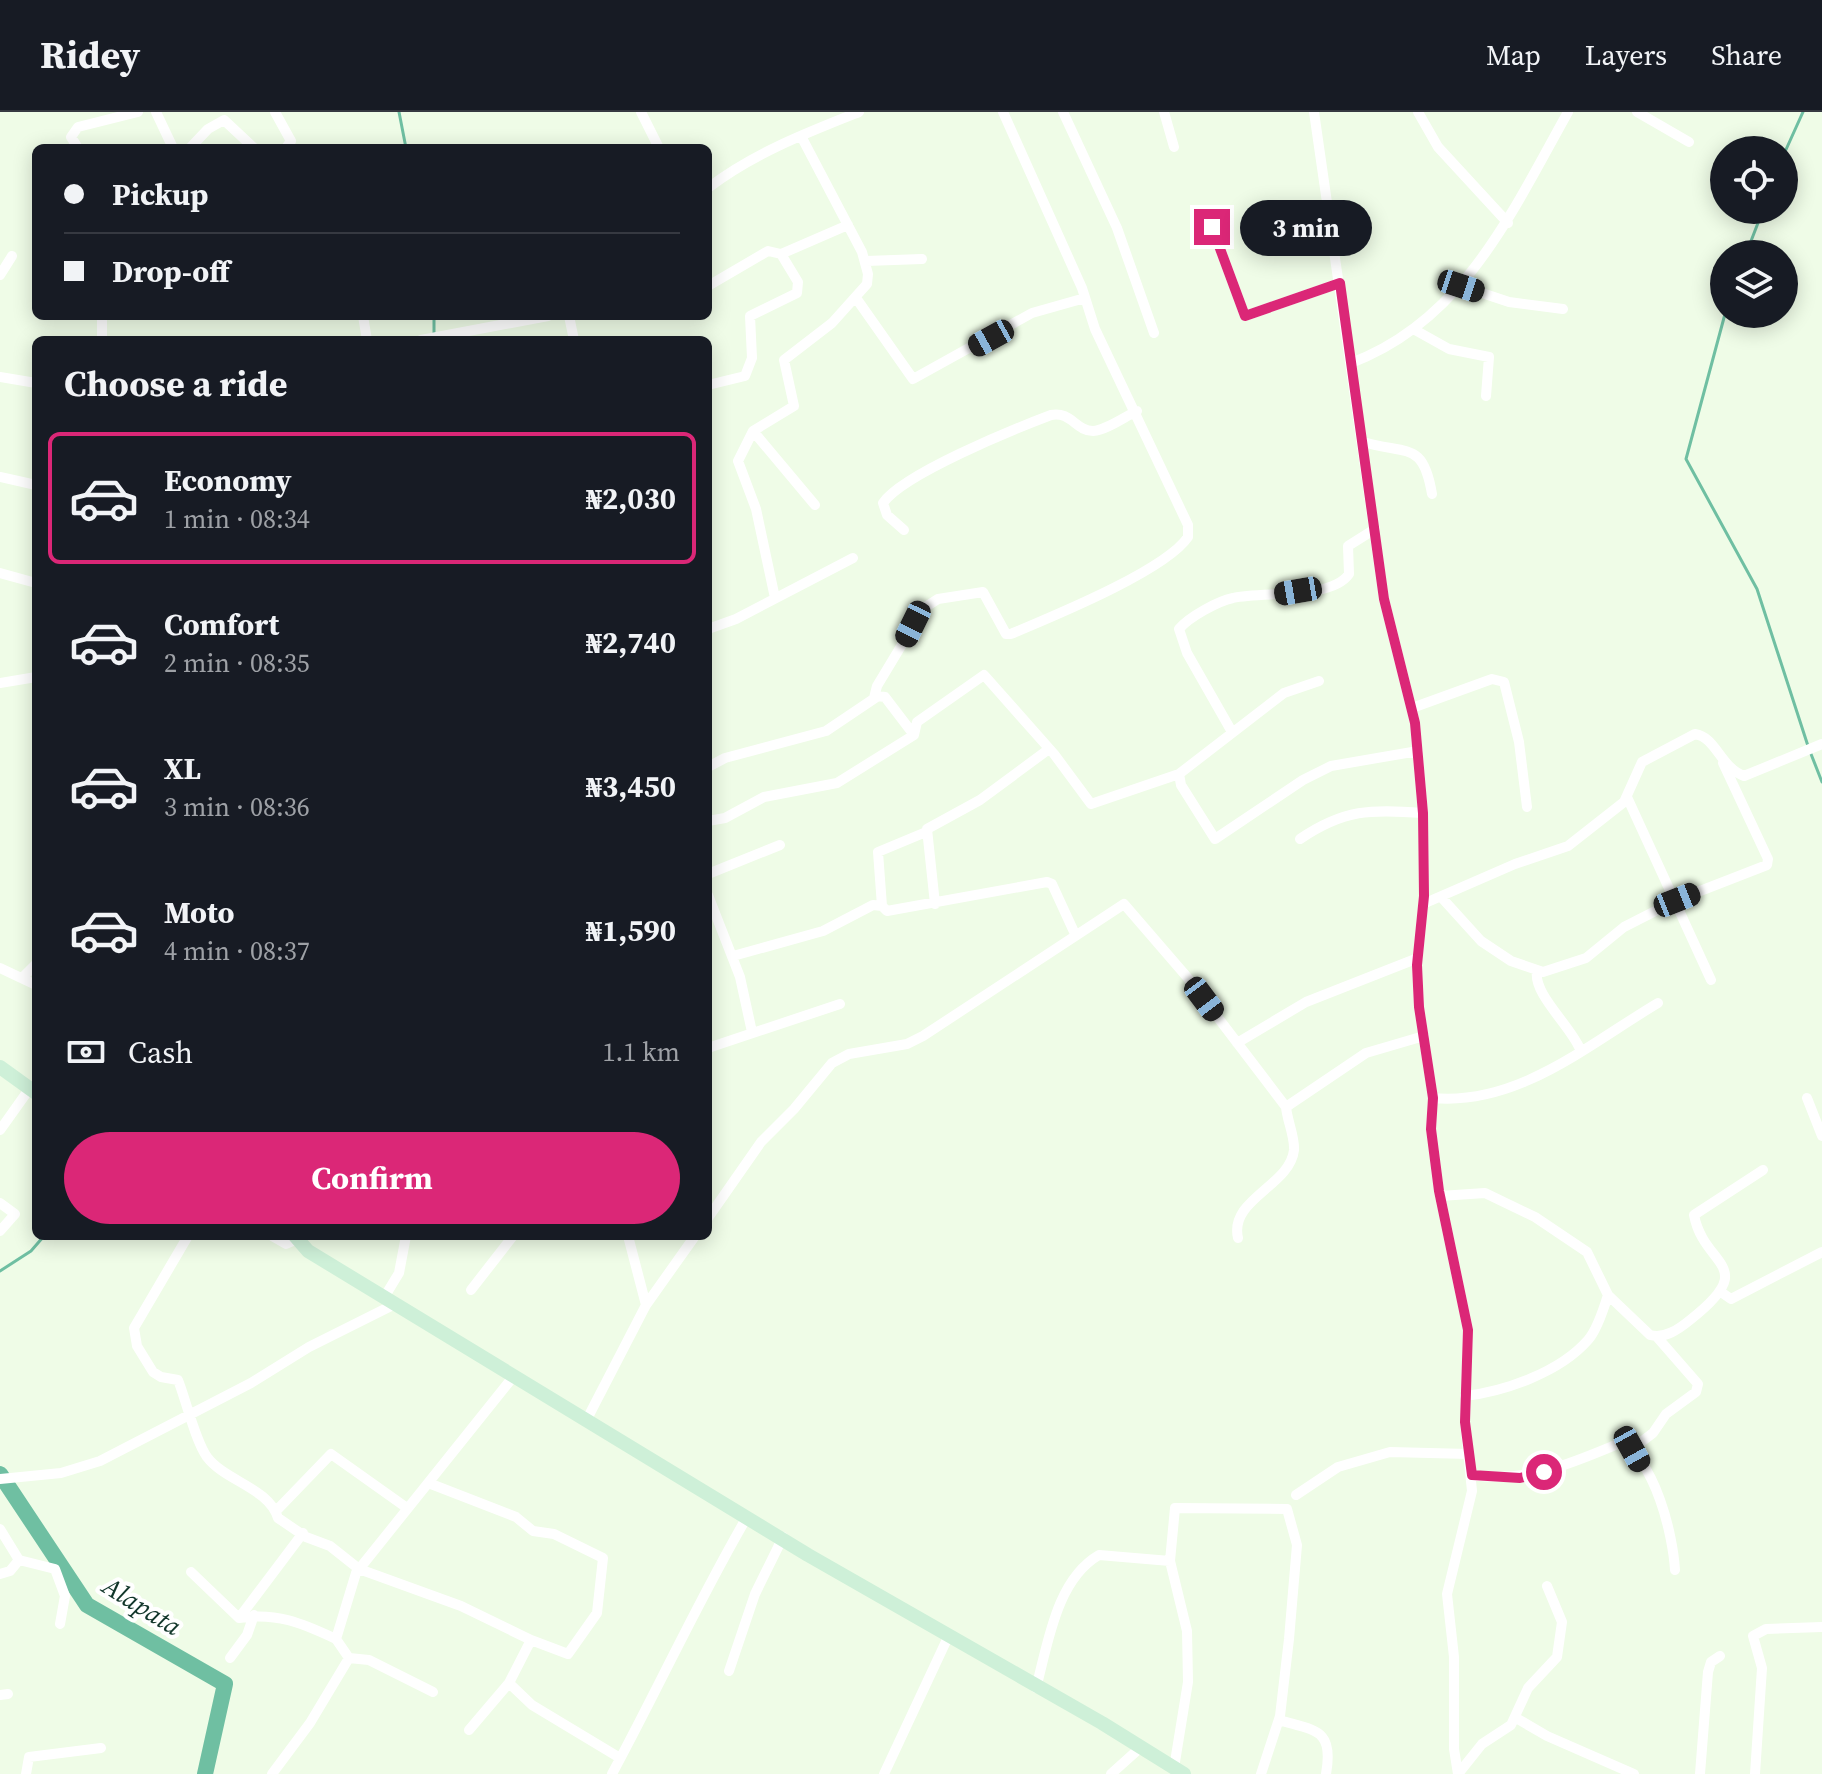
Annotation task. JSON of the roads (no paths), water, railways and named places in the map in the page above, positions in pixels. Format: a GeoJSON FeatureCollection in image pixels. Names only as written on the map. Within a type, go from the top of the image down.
{"type":"FeatureCollection","features":[{"type":"Feature","properties":{"kind":"main road"},"geometry":{"type":"LineString","coordinates":[[0,1067],[32,1089]]}},
{"type":"Feature","properties":{"kind":"main road"},"geometry":{"type":"LineString","coordinates":[[300,1240],[308,1251],[513,1377],[1179,1771]]}},
{"type":"Feature","properties":{"kind":"street"},"geometry":{"type":"LineString","coordinates":[[75,144],[71,137],[78,127],[138,112]]}},
{"type":"Feature","properties":{"kind":"street"},"geometry":{"type":"LineString","coordinates":[[156,112],[171,144]]}},
{"type":"Feature","properties":{"kind":"street"},"geometry":{"type":"LineString","coordinates":[[275,112],[291,141],[289,144]]}},
{"type":"Feature","properties":{"kind":"street"},"geometry":{"type":"LineString","coordinates":[[641,112],[657,144]]}},
{"type":"Feature","properties":{"kind":"street"},"geometry":{"type":"LineString","coordinates":[[712,185],[735,167],[859,112]]}},
{"type":"Feature","properties":{"kind":"street"},"geometry":{"type":"LineString","coordinates":[[712,765],[725,758],[826,731],[874,698],[913,624],[929,603],[983,592],[1006,634],[1011,634],[1123,582],[1183,543],[1188,525],[1137,411],[1095,329],[1085,298],[1003,112]]}},
{"type":"Feature","properties":{"kind":"street"},"geometry":{"type":"LineString","coordinates":[[1063,112],[1117,228],[1154,333]]}},
{"type":"Feature","properties":{"kind":"street"},"geometry":{"type":"LineString","coordinates":[[1164,112],[1174,147]]}},
{"type":"Feature","properties":{"kind":"street"},"geometry":{"type":"LineString","coordinates":[[1314,112],[1384,599],[1412,708],[1418,751],[1423,813],[1423,904],[1418,958],[1433,1098],[1431,1129],[1440,1196],[1468,1330],[1465,1396],[1472,1475],[1470,1509],[1447,1594],[1454,1657],[1454,1749],[1458,1774],[1482,1744],[1516,1718],[1528,1688],[1555,1661],[1562,1622],[1547,1586]]}},
{"type":"Feature","properties":{"kind":"street"},"geometry":{"type":"LineString","coordinates":[[1418,112],[1438,147],[1508,223]]}},
{"type":"Feature","properties":{"kind":"street"},"geometry":{"type":"LineString","coordinates":[[1351,363],[1415,330],[1461,286],[1508,223],[1568,112]]}},
{"type":"Feature","properties":{"kind":"street"},"geometry":{"type":"LineString","coordinates":[[1637,112],[1689,142]]}},
{"type":"Feature","properties":{"kind":"street"},"geometry":{"type":"LineString","coordinates":[[194,144],[222,116],[250,144]]}},
{"type":"Feature","properties":{"kind":"street"},"geometry":{"type":"LineString","coordinates":[[775,598],[756,509],[738,461],[739,451],[753,431],[794,406],[784,360],[811,343],[867,284],[866,261],[801,136]]}},
{"type":"Feature","properties":{"kind":"street"},"geometry":{"type":"LineString","coordinates":[[712,284],[768,251],[781,254],[848,225]]}},
{"type":"Feature","properties":{"kind":"street"},"geometry":{"type":"LineString","coordinates":[[1212,227],[1245,316],[1340,283]]}},
{"type":"Feature","properties":{"kind":"street"},"geometry":{"type":"LineString","coordinates":[[712,384],[745,376],[752,358],[750,316],[797,293],[798,282],[781,254]]}},
{"type":"Feature","properties":{"kind":"street"},"geometry":{"type":"LineString","coordinates":[[0,275],[12,256]]}},
{"type":"Feature","properties":{"kind":"street"},"geometry":{"type":"LineString","coordinates":[[866,261],[922,259]]}},
{"type":"Feature","properties":{"kind":"street"},"geometry":{"type":"LineString","coordinates":[[1461,286],[1509,302],[1563,309]]}},
{"type":"Feature","properties":{"kind":"street"},"geometry":{"type":"LineString","coordinates":[[856,298],[913,379],[1032,313],[1085,298]]}},
{"type":"Feature","properties":{"kind":"street"},"geometry":{"type":"LineString","coordinates":[[442,336],[527,320]]}},
{"type":"Feature","properties":{"kind":"street"},"geometry":{"type":"LineString","coordinates":[[1415,330],[1449,349],[1489,357],[1486,396]]}},
{"type":"Feature","properties":{"kind":"street"},"geometry":{"type":"LineString","coordinates":[[0,377],[32,382]]}},
{"type":"Feature","properties":{"kind":"street"},"geometry":{"type":"LineString","coordinates":[[904,530],[887,515],[883,503],[924,471],[1051,415],[1068,416],[1083,428],[1097,431],[1137,411]]}},
{"type":"Feature","properties":{"kind":"street"},"geometry":{"type":"LineString","coordinates":[[753,431],[815,505]]}},
{"type":"Feature","properties":{"kind":"street"},"geometry":{"type":"LineString","coordinates":[[1363,442],[1419,457],[1426,466],[1432,494]]}},
{"type":"Feature","properties":{"kind":"street"},"geometry":{"type":"LineString","coordinates":[[0,477],[32,484]]}},
{"type":"Feature","properties":{"kind":"street"},"geometry":{"type":"LineString","coordinates":[[1232,732],[1187,653],[1179,629],[1232,598],[1320,589],[1343,581],[1349,574],[1348,546],[1375,529]]}},
{"type":"Feature","properties":{"kind":"street"},"geometry":{"type":"LineString","coordinates":[[712,627],[853,558]]}},
{"type":"Feature","properties":{"kind":"street"},"geometry":{"type":"LineString","coordinates":[[0,573],[32,582]]}},
{"type":"Feature","properties":{"kind":"street"},"geometry":{"type":"LineString","coordinates":[[712,820],[725,818],[764,797],[846,780],[914,735],[917,722],[984,675],[1049,749],[1080,794],[1092,805],[1179,774],[1284,693],[1319,681]]}},
{"type":"Feature","properties":{"kind":"street"},"geometry":{"type":"LineString","coordinates":[[0,683],[32,678]]}},
{"type":"Feature","properties":{"kind":"street"},"geometry":{"type":"LineString","coordinates":[[1412,708],[1492,679],[1504,682],[1519,742],[1527,807]]}},
{"type":"Feature","properties":{"kind":"street"},"geometry":{"type":"LineString","coordinates":[[874,698],[885,697],[914,735]]}},
{"type":"Feature","properties":{"kind":"street"},"geometry":{"type":"LineString","coordinates":[[1423,904],[1515,864],[1562,850],[1610,815],[1627,797],[1642,762],[1695,734],[1707,738],[1723,763],[1768,863],[1677,900],[1624,927],[1586,958],[1556,969],[1537,971],[1511,961],[1481,941],[1442,898]]}},
{"type":"Feature","properties":{"kind":"street"},"geometry":{"type":"LineString","coordinates":[[1723,763],[1744,776],[1822,744]]}},
{"type":"Feature","properties":{"kind":"street"},"geometry":{"type":"LineString","coordinates":[[882,906],[878,851],[926,832],[1005,784],[1049,749]]}},
{"type":"Feature","properties":{"kind":"street"},"geometry":{"type":"LineString","coordinates":[[1179,774],[1211,836],[1218,840],[1303,780],[1331,766],[1418,751]]}},
{"type":"Feature","properties":{"kind":"street"},"geometry":{"type":"LineString","coordinates":[[1627,797],[1677,900],[1711,980]]}},
{"type":"Feature","properties":{"kind":"street"},"geometry":{"type":"LineString","coordinates":[[1300,839],[1329,819],[1363,811],[1423,813]]}},
{"type":"Feature","properties":{"kind":"street"},"geometry":{"type":"LineString","coordinates":[[926,832],[935,904]]}},
{"type":"Feature","properties":{"kind":"street"},"geometry":{"type":"LineString","coordinates":[[712,872],[780,845]]}},
{"type":"Feature","properties":{"kind":"street"},"geometry":{"type":"LineString","coordinates":[[733,956],[823,931],[873,905],[882,906],[889,912],[1050,883],[1075,934]]}},
{"type":"Feature","properties":{"kind":"street"},"geometry":{"type":"LineString","coordinates":[[712,905],[733,956],[752,1032]]}},
{"type":"Feature","properties":{"kind":"street"},"geometry":{"type":"LineString","coordinates":[[712,1212],[761,1142],[832,1063],[849,1054],[914,1041],[1121,905],[1129,906],[1286,1107],[1292,1155],[1285,1169],[1251,1202],[1238,1224],[1238,1238]]}},
{"type":"Feature","properties":{"kind":"street"},"geometry":{"type":"LineString","coordinates":[[1237,1043],[1306,1002],[1418,958]]}},
{"type":"Feature","properties":{"kind":"street"},"geometry":{"type":"LineString","coordinates":[[0,968],[32,983]]}},
{"type":"Feature","properties":{"kind":"street"},"geometry":{"type":"LineString","coordinates":[[22,978],[32,968]]}},
{"type":"Feature","properties":{"kind":"street"},"geometry":{"type":"LineString","coordinates":[[1537,971],[1539,990],[1565,1021],[1580,1049]]}},
{"type":"Feature","properties":{"kind":"street"},"geometry":{"type":"LineString","coordinates":[[1433,1098],[1465,1100],[1489,1096],[1543,1073],[1658,1003]]}},
{"type":"Feature","properties":{"kind":"street"},"geometry":{"type":"LineString","coordinates":[[712,1047],[840,1004]]}},
{"type":"Feature","properties":{"kind":"street"},"geometry":{"type":"LineString","coordinates":[[1286,1107],[1366,1053],[1424,1036]]}},
{"type":"Feature","properties":{"kind":"street"},"geometry":{"type":"LineString","coordinates":[[0,1130],[32,1091]]}},
{"type":"Feature","properties":{"kind":"street"},"geometry":{"type":"LineString","coordinates":[[1807,1098],[1822,1136]]}},
{"type":"Feature","properties":{"kind":"street"},"geometry":{"type":"LineString","coordinates":[[1657,1337],[1689,1321],[1721,1292],[1725,1272],[1720,1258],[1696,1225],[1694,1215],[1763,1170]]}},
{"type":"Feature","properties":{"kind":"street"},"geometry":{"type":"LineString","coordinates":[[1440,1196],[1485,1193],[1535,1217],[1587,1252],[1608,1295],[1650,1335],[1657,1337],[1698,1384],[1696,1392],[1666,1414],[1653,1433],[1632,1449]]}},
{"type":"Feature","properties":{"kind":"street"},"geometry":{"type":"LineString","coordinates":[[0,1203],[15,1214],[0,1231]]}},
{"type":"Feature","properties":{"kind":"street"},"geometry":{"type":"LineString","coordinates":[[186,1240],[134,1328],[137,1346],[153,1372],[178,1380],[206,1455],[276,1511],[278,1518],[330,1546],[359,1569],[461,1606],[568,1654],[597,1613],[603,1558],[554,1534],[533,1531],[504,1512],[431,1484]]}},
{"type":"Feature","properties":{"kind":"street"},"geometry":{"type":"LineString","coordinates":[[0,1479],[61,1473],[100,1461],[270,1372],[391,1300],[405,1240]]}},
{"type":"Feature","properties":{"kind":"street"},"geometry":{"type":"LineString","coordinates":[[471,1290],[510,1240]]}},
{"type":"Feature","properties":{"kind":"street"},"geometry":{"type":"LineString","coordinates":[[629,1240],[646,1305]]}},
{"type":"Feature","properties":{"kind":"street"},"geometry":{"type":"LineString","coordinates":[[587,1419],[646,1305],[692,1240]]}},
{"type":"Feature","properties":{"kind":"street"},"geometry":{"type":"LineString","coordinates":[[1721,1292],[1731,1299],[1822,1252]]}},
{"type":"Feature","properties":{"kind":"street"},"geometry":{"type":"LineString","coordinates":[[1465,1396],[1517,1383],[1540,1373],[1581,1347],[1592,1333],[1608,1295]]}},
{"type":"Feature","properties":{"kind":"street"},"geometry":{"type":"LineString","coordinates":[[336,1639],[359,1569],[407,1508],[431,1484],[513,1377]]}},
{"type":"Feature","properties":{"kind":"street"},"geometry":{"type":"LineString","coordinates":[[1472,1475],[1520,1478],[1580,1461],[1620,1443],[1632,1449],[1663,1509],[1674,1547],[1675,1570]]}},
{"type":"Feature","properties":{"kind":"street"},"geometry":{"type":"LineString","coordinates":[[1296,1495],[1338,1467],[1390,1452],[1469,1454]]}},
{"type":"Feature","properties":{"kind":"street"},"geometry":{"type":"LineString","coordinates":[[276,1511],[331,1454],[407,1508]]}},
{"type":"Feature","properties":{"kind":"street"},"geometry":{"type":"LineString","coordinates":[[1179,1771],[1188,1682],[1187,1631],[1170,1561],[1175,1508],[1287,1509],[1297,1558],[1279,1720],[1261,1774]]}},
{"type":"Feature","properties":{"kind":"street"},"geometry":{"type":"LineString","coordinates":[[612,1774],[656,1693],[705,1588],[747,1517]]}},
{"type":"Feature","properties":{"kind":"street"},"geometry":{"type":"LineString","coordinates":[[0,1529],[19,1560],[55,1569],[65,1596],[60,1624]]}},
{"type":"Feature","properties":{"kind":"street"},"geometry":{"type":"LineString","coordinates":[[239,1618],[303,1533]]}},
{"type":"Feature","properties":{"kind":"street"},"geometry":{"type":"LineString","coordinates":[[729,1671],[755,1594],[783,1537]]}},
{"type":"Feature","properties":{"kind":"street"},"geometry":{"type":"LineString","coordinates":[[1036,1688],[1060,1603],[1090,1560],[1099,1555],[1170,1561]]}},
{"type":"Feature","properties":{"kind":"street"},"geometry":{"type":"LineString","coordinates":[[0,1574],[10,1571],[19,1560]]}},
{"type":"Feature","properties":{"kind":"street"},"geometry":{"type":"LineString","coordinates":[[191,1572],[239,1618]]}},
{"type":"Feature","properties":{"kind":"street"},"geometry":{"type":"LineString","coordinates":[[239,1618],[254,1615],[282,1617],[336,1639],[349,1658],[369,1660],[433,1692]]}},
{"type":"Feature","properties":{"kind":"street"},"geometry":{"type":"LineString","coordinates":[[230,1658],[247,1635],[254,1615]]}},
{"type":"Feature","properties":{"kind":"street"},"geometry":{"type":"LineString","coordinates":[[1755,1774],[1762,1668],[1753,1636],[1766,1629],[1822,1627]]}},
{"type":"Feature","properties":{"kind":"street"},"geometry":{"type":"LineString","coordinates":[[884,1774],[949,1635]]}},
{"type":"Feature","properties":{"kind":"street"},"geometry":{"type":"LineString","coordinates":[[469,1730],[509,1683],[531,1640]]}},
{"type":"Feature","properties":{"kind":"street"},"geometry":{"type":"LineString","coordinates":[[1700,1774],[1708,1672],[1711,1662],[1720,1656]]}},
{"type":"Feature","properties":{"kind":"street"},"geometry":{"type":"LineString","coordinates":[[272,1774],[310,1723],[349,1658]]}},
{"type":"Feature","properties":{"kind":"street"},"geometry":{"type":"LineString","coordinates":[[509,1683],[532,1705],[620,1758]]}},
{"type":"Feature","properties":{"kind":"street"},"geometry":{"type":"LineString","coordinates":[[1516,1718],[1556,1741],[1634,1774]]}},
{"type":"Feature","properties":{"kind":"street"},"geometry":{"type":"LineString","coordinates":[[1279,1720],[1320,1733],[1330,1748],[1326,1774]]}},
{"type":"Feature","properties":{"kind":"street"},"geometry":{"type":"LineString","coordinates":[[1111,1774],[1141,1747]]}},
{"type":"Feature","properties":{"kind":"street"},"geometry":{"type":"LineString","coordinates":[[26,1774],[29,1757],[101,1748]]}},
{"type":"Feature","properties":{"kind":"waterway"},"geometry":{"type":"LineString","coordinates":[[399,112],[405,144]]}},
{"type":"Feature","properties":{"kind":"waterway"},"geometry":{"type":"LineString","coordinates":[[1792,136],[1803,112]]}},
{"type":"Feature","properties":{"kind":"waterway"},"geometry":{"type":"LineString","coordinates":[[1751,240],[1758,224]]}},
{"type":"Feature","properties":{"kind":"waterway"},"geometry":{"type":"LineString","coordinates":[[434,320],[434,336]]}},
{"type":"Feature","properties":{"kind":"waterway"},"geometry":{"type":"LineString","coordinates":[[1721,328],[1686,459],[1757,589],[1808,746]]}},
{"type":"Feature","properties":{"kind":"waterway"},"geometry":{"type":"LineString","coordinates":[[1811,754],[1822,782]]}},
{"type":"Feature","properties":{"kind":"waterway"},"geometry":{"type":"LineString","coordinates":[[0,1271],[31,1251],[41,1240]]}},
{"type":"Feature","properties":{"kind":"waterway","name":"Alapata"},"geometry":{"type":"LineString","coordinates":[[0,1474],[87,1605],[225,1684],[205,1774]]}}]}
